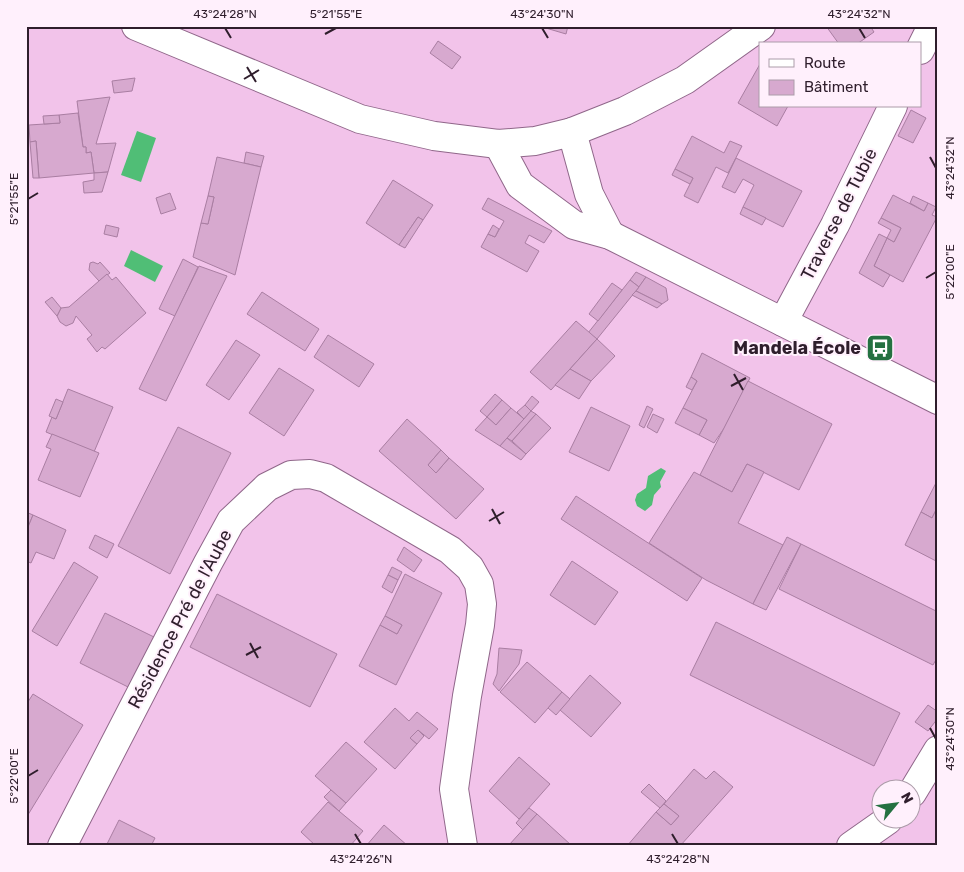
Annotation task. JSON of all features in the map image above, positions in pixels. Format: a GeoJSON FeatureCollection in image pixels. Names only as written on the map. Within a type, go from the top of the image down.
{"type":"FeatureCollection","features":[{"type":"Feature","properties":{"kind":"street"},"geometry":{"type":"LineString","coordinates":[[136,26],[360,119],[434,136],[498,144],[535,141],[572,132],[625,111],[685,80],[761,26]]}},
{"type":"Feature","properties":{"kind":"street","name":"Traverse de Tubie"},"geometry":{"type":"LineString","coordinates":[[784,322],[835,225],[892,108]]}},
{"type":"Feature","properties":{"kind":"street"},"geometry":{"type":"LineString","coordinates":[[572,132],[589,194],[610,235]]}},
{"type":"Feature","properties":{"kind":"street"},"geometry":{"type":"LineString","coordinates":[[498,144],[520,185],[574,225],[610,235],[938,400]]}},
{"type":"Feature","properties":{"kind":"street","name":"Résidence Pré de l'Aube"},"geometry":{"type":"LineString","coordinates":[[62,846],[231,521],[267,487],[291,475],[310,474],[326,478],[450,550],[470,568],[479,584],[482,604],[480,625],[467,696],[454,789],[463,846]]}},
{"type":"Feature","properties":{"kind":"street"},"geometry":{"type":"LineString","coordinates":[[920,780],[938,750]]}},
{"type":"Feature","properties":{"kind":"street"},"geometry":{"type":"LineString","coordinates":[[851,846],[874,830]]}},
{"type":"Feature","properties":{"kind":"street"},"geometry":{"type":"LineString","coordinates":[[887,846],[893,830]]}},
{"type":"Feature","properties":{"kind":"shaded area"},"geometry":{"type":"Polygon","coordinates":[[[137,131],[156,138],[141,182],[121,175],[137,131]]]}},
{"type":"Feature","properties":{"kind":"shaded area"},"geometry":{"type":"Polygon","coordinates":[[[131,250],[163,266],[155,282],[124,266],[131,250]]]}},
{"type":"Feature","properties":{"kind":"shaded area"},"geometry":{"type":"Polygon","coordinates":[[[661,468],[666,471],[660,482],[661,487],[654,495],[652,505],[645,511],[637,506],[635,500],[637,494],[646,488],[648,476],[661,468]]]}},
{"type":"Feature","properties":{"kind":"building"},"geometry":{"type":"Polygon","coordinates":[[[539,26],[568,26],[566,34],[539,26]]]}},
{"type":"Feature","properties":{"kind":"building"},"geometry":{"type":"Polygon","coordinates":[[[826,26],[870,26],[874,32],[860,42],[838,42],[826,26]]]}},
{"type":"Feature","properties":{"kind":"building"},"geometry":{"type":"Polygon","coordinates":[[[438,41],[461,57],[452,69],[430,53],[438,41]]]}},
{"type":"Feature","properties":{"kind":"building"},"geometry":{"type":"Polygon","coordinates":[[[759,66],[759,108],[787,108],[777,126],[738,103],[759,66]]]}},
{"type":"Feature","properties":{"kind":"building"},"geometry":{"type":"Polygon","coordinates":[[[135,78],[132,91],[114,93],[112,81],[135,78]]]}},
{"type":"Feature","properties":{"kind":"building"},"geometry":{"type":"Polygon","coordinates":[[[110,97],[96,144],[116,143],[108,172],[94,173],[91,152],[86,153],[86,147],[83,147],[77,101],[110,97]]]}},
{"type":"Feature","properties":{"kind":"building"},"geometry":{"type":"Polygon","coordinates":[[[911,110],[926,118],[913,143],[898,136],[911,110]]]}},
{"type":"Feature","properties":{"kind":"building"},"geometry":{"type":"Polygon","coordinates":[[[78,113],[83,147],[86,147],[86,153],[91,152],[94,173],[39,178],[36,141],[30,142],[29,125],[60,123],[59,115],[78,113]]]}},
{"type":"Feature","properties":{"kind":"building"},"geometry":{"type":"Polygon","coordinates":[[[59,115],[60,123],[44,124],[43,116],[59,115]]]}},
{"type":"Feature","properties":{"kind":"building"},"geometry":{"type":"Polygon","coordinates":[[[692,136],[724,153],[730,141],[742,146],[728,173],[716,167],[698,203],[684,196],[693,178],[675,169],[692,136]]]}},
{"type":"Feature","properties":{"kind":"building"},"geometry":{"type":"Polygon","coordinates":[[[36,141],[39,178],[33,178],[30,142],[36,141]]]}},
{"type":"Feature","properties":{"kind":"building"},"geometry":{"type":"Polygon","coordinates":[[[246,152],[264,156],[261,167],[244,163],[246,152]]]}},
{"type":"Feature","properties":{"kind":"building"},"geometry":{"type":"Polygon","coordinates":[[[217,157],[261,167],[235,275],[193,257],[201,223],[208,224],[214,197],[208,196],[217,157]]]}},
{"type":"Feature","properties":{"kind":"building"},"geometry":{"type":"Polygon","coordinates":[[[736,158],[802,191],[783,227],[743,207],[754,185],[743,179],[735,193],[722,187],[736,158]]]}},
{"type":"Feature","properties":{"kind":"building"},"geometry":{"type":"Polygon","coordinates":[[[675,169],[693,178],[690,184],[672,175],[675,169]]]}},
{"type":"Feature","properties":{"kind":"building"},"geometry":{"type":"Polygon","coordinates":[[[108,172],[102,192],[84,193],[83,182],[94,180],[94,173],[108,172]]]}},
{"type":"Feature","properties":{"kind":"building"},"geometry":{"type":"Polygon","coordinates":[[[393,180],[433,205],[423,220],[418,217],[399,245],[366,223],[393,180]]]}},
{"type":"Feature","properties":{"kind":"building"},"geometry":{"type":"Polygon","coordinates":[[[170,193],[176,209],[161,214],[156,198],[170,193]]]}},
{"type":"Feature","properties":{"kind":"building"},"geometry":{"type":"Polygon","coordinates":[[[893,195],[924,211],[928,203],[936,207],[932,215],[937,217],[903,282],[874,266],[887,238],[894,242],[901,228],[881,218],[893,195]]]}},
{"type":"Feature","properties":{"kind":"building"},"geometry":{"type":"Polygon","coordinates":[[[208,196],[214,197],[208,224],[201,223],[208,196]]]}},
{"type":"Feature","properties":{"kind":"building"},"geometry":{"type":"Polygon","coordinates":[[[913,196],[928,203],[924,211],[910,203],[913,196]]]}},
{"type":"Feature","properties":{"kind":"building"},"geometry":{"type":"Polygon","coordinates":[[[488,198],[552,231],[544,243],[529,235],[525,243],[539,251],[527,272],[481,247],[488,234],[495,237],[504,221],[482,209],[488,198]]]}},
{"type":"Feature","properties":{"kind":"building"},"geometry":{"type":"Polygon","coordinates":[[[743,207],[766,218],[762,225],[740,214],[743,207]]]}},
{"type":"Feature","properties":{"kind":"building"},"geometry":{"type":"Polygon","coordinates":[[[418,217],[423,220],[405,248],[399,245],[418,217]]]}},
{"type":"Feature","properties":{"kind":"building"},"geometry":{"type":"Polygon","coordinates":[[[881,218],[901,228],[894,242],[887,238],[891,230],[878,223],[881,218]]]}},
{"type":"Feature","properties":{"kind":"building"},"geometry":{"type":"Polygon","coordinates":[[[106,225],[119,228],[117,237],[104,234],[106,225]]]}},
{"type":"Feature","properties":{"kind":"building"},"geometry":{"type":"Polygon","coordinates":[[[493,225],[499,229],[495,237],[488,234],[493,225]]]}},
{"type":"Feature","properties":{"kind":"building"},"geometry":{"type":"Polygon","coordinates":[[[879,234],[887,238],[874,266],[890,275],[883,287],[859,273],[879,234]]]}},
{"type":"Feature","properties":{"kind":"building"},"geometry":{"type":"Polygon","coordinates":[[[183,259],[198,267],[175,316],[159,309],[183,259]]]}},
{"type":"Feature","properties":{"kind":"building"},"geometry":{"type":"Polygon","coordinates":[[[100,262],[110,273],[99,281],[89,270],[90,263],[98,264],[100,262]]]}},
{"type":"Feature","properties":{"kind":"building"},"geometry":{"type":"Polygon","coordinates":[[[199,266],[227,276],[166,401],[139,389],[199,266]]]}},
{"type":"Feature","properties":{"kind":"building"},"geometry":{"type":"Polygon","coordinates":[[[636,272],[646,277],[639,287],[630,280],[636,272]]]}},
{"type":"Feature","properties":{"kind":"building"},"geometry":{"type":"Polygon","coordinates":[[[107,274],[112,280],[116,277],[146,313],[105,349],[102,347],[97,352],[87,339],[92,335],[76,316],[73,323],[66,326],[60,322],[57,316],[61,308],[69,307],[107,274]]]}},
{"type":"Feature","properties":{"kind":"building"},"geometry":{"type":"Polygon","coordinates":[[[646,277],[666,288],[668,300],[662,304],[636,291],[646,277]]]}},
{"type":"Feature","properties":{"kind":"building"},"geometry":{"type":"Polygon","coordinates":[[[630,280],[639,287],[597,339],[588,333],[630,280]]]}},
{"type":"Feature","properties":{"kind":"building"},"geometry":{"type":"Polygon","coordinates":[[[612,283],[622,290],[598,321],[589,314],[612,283]]]}},
{"type":"Feature","properties":{"kind":"building"},"geometry":{"type":"Polygon","coordinates":[[[636,291],[662,304],[657,308],[632,295],[636,291]]]}},
{"type":"Feature","properties":{"kind":"building"},"geometry":{"type":"Polygon","coordinates":[[[262,292],[319,329],[305,351],[247,314],[262,292]]]}},
{"type":"Feature","properties":{"kind":"building"},"geometry":{"type":"Polygon","coordinates":[[[52,297],[61,308],[57,316],[45,302],[52,297]]]}},
{"type":"Feature","properties":{"kind":"building"},"geometry":{"type":"Polygon","coordinates":[[[576,321],[597,339],[551,390],[530,372],[576,321]]]}},
{"type":"Feature","properties":{"kind":"building"},"geometry":{"type":"Polygon","coordinates":[[[328,335],[374,364],[359,387],[314,357],[328,335]]]}},
{"type":"Feature","properties":{"kind":"building"},"geometry":{"type":"Polygon","coordinates":[[[597,339],[615,356],[591,381],[570,369],[597,339]]]}},
{"type":"Feature","properties":{"kind":"building"},"geometry":{"type":"Polygon","coordinates":[[[236,340],[260,355],[229,400],[206,385],[236,340]]]}},
{"type":"Feature","properties":{"kind":"building"},"geometry":{"type":"Polygon","coordinates":[[[702,353],[750,378],[725,427],[714,443],[699,435],[707,420],[683,408],[697,381],[691,377],[702,353]]]}},
{"type":"Feature","properties":{"kind":"building"},"geometry":{"type":"Polygon","coordinates":[[[279,368],[314,390],[284,436],[249,413],[279,368]]]}},
{"type":"Feature","properties":{"kind":"building"},"geometry":{"type":"Polygon","coordinates":[[[570,369],[591,381],[579,399],[555,385],[570,369]]]}},
{"type":"Feature","properties":{"kind":"building"},"geometry":{"type":"Polygon","coordinates":[[[691,377],[697,381],[692,390],[686,387],[691,377]]]}},
{"type":"Feature","properties":{"kind":"building"},"geometry":{"type":"Polygon","coordinates":[[[748,381],[832,424],[799,490],[747,464],[732,492],[700,475],[748,381]]]}},
{"type":"Feature","properties":{"kind":"building"},"geometry":{"type":"Polygon","coordinates":[[[68,389],[113,407],[94,452],[46,432],[52,417],[56,419],[68,389]]]}},
{"type":"Feature","properties":{"kind":"building"},"geometry":{"type":"Polygon","coordinates":[[[495,394],[502,400],[487,417],[480,411],[495,394]]]}},
{"type":"Feature","properties":{"kind":"building"},"geometry":{"type":"Polygon","coordinates":[[[532,396],[539,402],[531,411],[525,405],[532,396]]]}},
{"type":"Feature","properties":{"kind":"building"},"geometry":{"type":"Polygon","coordinates":[[[56,399],[63,402],[56,419],[49,416],[56,399]]]}},
{"type":"Feature","properties":{"kind":"building"},"geometry":{"type":"Polygon","coordinates":[[[502,400],[511,408],[496,425],[487,417],[502,400]]]}},
{"type":"Feature","properties":{"kind":"building"},"geometry":{"type":"Polygon","coordinates":[[[525,405],[531,411],[524,419],[517,412],[525,405]]]}},
{"type":"Feature","properties":{"kind":"building"},"geometry":{"type":"Polygon","coordinates":[[[647,406],[653,409],[644,428],[639,425],[647,406]]]}},
{"type":"Feature","properties":{"kind":"building"},"geometry":{"type":"Polygon","coordinates":[[[591,407],[630,426],[609,471],[569,452],[591,407]]]}},
{"type":"Feature","properties":{"kind":"building"},"geometry":{"type":"Polygon","coordinates":[[[511,408],[524,419],[500,446],[475,430],[487,417],[496,425],[511,408]]]}},
{"type":"Feature","properties":{"kind":"building"},"geometry":{"type":"Polygon","coordinates":[[[683,408],[707,420],[699,435],[675,423],[683,408]]]}},
{"type":"Feature","properties":{"kind":"building"},"geometry":{"type":"Polygon","coordinates":[[[531,411],[536,414],[512,441],[507,438],[531,411]]]}},
{"type":"Feature","properties":{"kind":"building"},"geometry":{"type":"Polygon","coordinates":[[[536,414],[551,428],[526,454],[512,441],[536,414]]]}},
{"type":"Feature","properties":{"kind":"building"},"geometry":{"type":"Polygon","coordinates":[[[653,414],[664,419],[657,433],[647,427],[653,414]]]}},
{"type":"Feature","properties":{"kind":"building"},"geometry":{"type":"Polygon","coordinates":[[[407,419],[441,450],[428,465],[436,473],[449,458],[484,489],[456,519],[379,451],[407,419]]]}},
{"type":"Feature","properties":{"kind":"building"},"geometry":{"type":"Polygon","coordinates":[[[178,427],[231,453],[170,574],[118,546],[178,427]]]}},
{"type":"Feature","properties":{"kind":"building"},"geometry":{"type":"Polygon","coordinates":[[[52,434],[99,453],[80,497],[38,480],[51,449],[46,447],[52,434]]]}},
{"type":"Feature","properties":{"kind":"building"},"geometry":{"type":"Polygon","coordinates":[[[507,438],[526,454],[521,460],[500,446],[507,438]]]}},
{"type":"Feature","properties":{"kind":"building"},"geometry":{"type":"Polygon","coordinates":[[[441,450],[449,458],[436,473],[428,465],[441,450]]]}},
{"type":"Feature","properties":{"kind":"building"},"geometry":{"type":"Polygon","coordinates":[[[747,464],[764,472],[738,523],[783,545],[753,604],[706,580],[649,543],[694,472],[732,492],[747,464]]]}},
{"type":"Feature","properties":{"kind":"building"},"geometry":{"type":"Polygon","coordinates":[[[938,479],[938,506],[932,518],[921,512],[938,479]]]}},
{"type":"Feature","properties":{"kind":"building"},"geometry":{"type":"Polygon","coordinates":[[[576,496],[702,578],[687,601],[561,519],[576,496]]]}},
{"type":"Feature","properties":{"kind":"building"},"geometry":{"type":"Polygon","coordinates":[[[938,506],[938,562],[905,545],[921,512],[932,518],[938,506]]]}},
{"type":"Feature","properties":{"kind":"building"},"geometry":{"type":"Polygon","coordinates":[[[26,512],[33,515],[26,532],[26,512]]]}},
{"type":"Feature","properties":{"kind":"building"},"geometry":{"type":"Polygon","coordinates":[[[33,515],[66,530],[54,559],[36,552],[31,563],[26,561],[26,532],[33,515]]]}},
{"type":"Feature","properties":{"kind":"building"},"geometry":{"type":"Polygon","coordinates":[[[95,535],[114,544],[107,558],[89,548],[95,535]]]}},
{"type":"Feature","properties":{"kind":"building"},"geometry":{"type":"Polygon","coordinates":[[[787,537],[801,544],[766,610],[753,604],[787,537]]]}},
{"type":"Feature","properties":{"kind":"building"},"geometry":{"type":"Polygon","coordinates":[[[801,544],[938,612],[938,656],[933,665],[779,589],[801,544]]]}},
{"type":"Feature","properties":{"kind":"building"},"geometry":{"type":"Polygon","coordinates":[[[404,547],[422,560],[414,572],[397,560],[404,547]]]}},
{"type":"Feature","properties":{"kind":"building"},"geometry":{"type":"Polygon","coordinates":[[[572,561],[618,592],[595,625],[550,595],[572,561]]]}},
{"type":"Feature","properties":{"kind":"building"},"geometry":{"type":"Polygon","coordinates":[[[74,562],[98,577],[57,646],[32,631],[74,562]]]}},
{"type":"Feature","properties":{"kind":"building"},"geometry":{"type":"Polygon","coordinates":[[[392,567],[402,572],[398,580],[388,575],[392,567]]]}},
{"type":"Feature","properties":{"kind":"building"},"geometry":{"type":"Polygon","coordinates":[[[405,574],[442,593],[396,685],[359,666],[380,625],[397,634],[402,625],[385,616],[405,574]]]}},
{"type":"Feature","properties":{"kind":"building"},"geometry":{"type":"Polygon","coordinates":[[[388,575],[398,580],[392,593],[382,587],[388,575]]]}},
{"type":"Feature","properties":{"kind":"building"},"geometry":{"type":"Polygon","coordinates":[[[217,594],[337,654],[310,707],[190,647],[217,594]]]}},
{"type":"Feature","properties":{"kind":"building"},"geometry":{"type":"Polygon","coordinates":[[[105,613],[154,637],[130,688],[80,663],[105,613]]]}},
{"type":"Feature","properties":{"kind":"building"},"geometry":{"type":"Polygon","coordinates":[[[385,616],[402,625],[397,634],[380,625],[385,616]]]}},
{"type":"Feature","properties":{"kind":"building"},"geometry":{"type":"Polygon","coordinates":[[[716,622],[900,713],[874,766],[690,675],[716,622]]]}},
{"type":"Feature","properties":{"kind":"building"},"geometry":{"type":"Polygon","coordinates":[[[499,648],[522,650],[519,664],[499,691],[493,684],[497,674],[499,648]]]}},
{"type":"Feature","properties":{"kind":"building"},"geometry":{"type":"Polygon","coordinates":[[[527,662],[562,692],[535,723],[500,692],[527,662]]]}},
{"type":"Feature","properties":{"kind":"building"},"geometry":{"type":"Polygon","coordinates":[[[590,675],[621,703],[591,737],[560,710],[590,675]]]}},
{"type":"Feature","properties":{"kind":"building"},"geometry":{"type":"Polygon","coordinates":[[[562,692],[570,699],[556,715],[548,708],[562,692]]]}},
{"type":"Feature","properties":{"kind":"building"},"geometry":{"type":"Polygon","coordinates":[[[33,694],[83,725],[26,818],[26,705],[33,694]]]}},
{"type":"Feature","properties":{"kind":"building"},"geometry":{"type":"Polygon","coordinates":[[[928,705],[938,712],[938,718],[928,731],[915,722],[928,705]]]}},
{"type":"Feature","properties":{"kind":"building"},"geometry":{"type":"Polygon","coordinates":[[[395,708],[409,721],[417,712],[438,729],[429,739],[418,730],[410,738],[417,744],[395,769],[364,742],[395,708]]]}},
{"type":"Feature","properties":{"kind":"building"},"geometry":{"type":"Polygon","coordinates":[[[418,730],[424,736],[417,744],[410,738],[418,730]]]}},
{"type":"Feature","properties":{"kind":"building"},"geometry":{"type":"Polygon","coordinates":[[[346,742],[377,769],[346,803],[315,776],[346,742]]]}},
{"type":"Feature","properties":{"kind":"building"},"geometry":{"type":"Polygon","coordinates":[[[519,757],[550,784],[519,819],[489,791],[519,757]]]}},
{"type":"Feature","properties":{"kind":"building"},"geometry":{"type":"Polygon","coordinates":[[[694,769],[706,779],[714,771],[733,787],[680,846],[627,846],[656,812],[671,825],[679,816],[664,804],[694,769]]]}},
{"type":"Feature","properties":{"kind":"building"},"geometry":{"type":"Polygon","coordinates":[[[649,784],[666,801],[660,808],[641,792],[649,784]]]}},
{"type":"Feature","properties":{"kind":"building"},"geometry":{"type":"Polygon","coordinates":[[[331,790],[346,803],[339,811],[324,797],[331,790]]]}},
{"type":"Feature","properties":{"kind":"building"},"geometry":{"type":"Polygon","coordinates":[[[328,802],[363,831],[350,846],[316,846],[301,832],[328,802]]]}},
{"type":"Feature","properties":{"kind":"building"},"geometry":{"type":"Polygon","coordinates":[[[664,804],[679,816],[671,825],[656,812],[664,804]]]}},
{"type":"Feature","properties":{"kind":"building"},"geometry":{"type":"Polygon","coordinates":[[[529,808],[537,814],[523,830],[516,823],[529,808]]]}},
{"type":"Feature","properties":{"kind":"building"},"geometry":{"type":"Polygon","coordinates":[[[537,814],[571,845],[571,846],[509,845],[537,814]]]}},
{"type":"Feature","properties":{"kind":"building"},"geometry":{"type":"Polygon","coordinates":[[[119,820],[155,838],[151,846],[106,846],[119,820]]]}},
{"type":"Feature","properties":{"kind":"building"},"geometry":{"type":"Polygon","coordinates":[[[384,825],[408,846],[366,846],[384,825]]]}},
{"type":"Feature","properties":{"kind":"place","name":"Mandela École"},"geometry":{"type":"Point","coordinates":[880,348]}}]}
